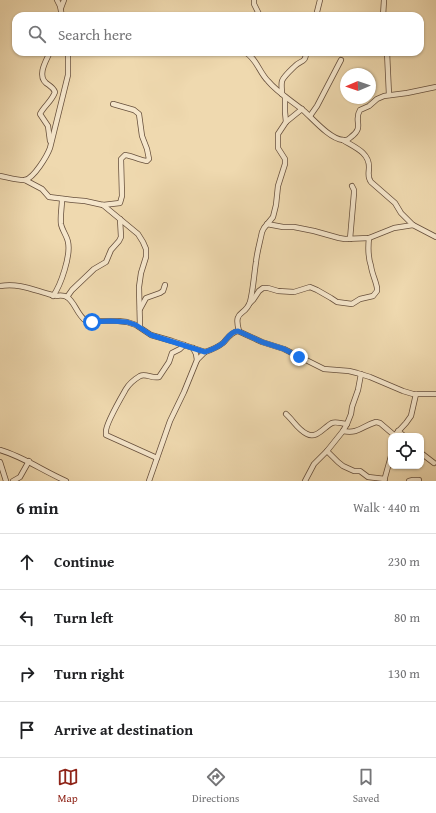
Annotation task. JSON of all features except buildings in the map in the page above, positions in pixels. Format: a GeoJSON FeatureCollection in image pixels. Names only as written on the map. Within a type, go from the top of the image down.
{"type":"FeatureCollection","features":[{"type":"Feature","properties":{"kind":"street"},"geometry":{"type":"LineString","coordinates":[[57,0],[62,12]]}},
{"type":"Feature","properties":{"kind":"street"},"geometry":{"type":"LineString","coordinates":[[61,8],[64,0]]}},
{"type":"Feature","properties":{"kind":"street"},"geometry":{"type":"LineString","coordinates":[[254,0],[254,4],[258,12]]}},
{"type":"Feature","properties":{"kind":"street"},"geometry":{"type":"LineString","coordinates":[[317,12],[320,0]]}},
{"type":"Feature","properties":{"kind":"street"},"geometry":{"type":"LineString","coordinates":[[383,12],[384,0]]}},
{"type":"Feature","properties":{"kind":"street"},"geometry":{"type":"LineString","coordinates":[[48,56],[43,68],[42,76],[55,92],[40,114],[48,126],[50,148]]}},
{"type":"Feature","properties":{"kind":"street"},"geometry":{"type":"LineString","coordinates":[[25,180],[29,178],[48,155],[68,75],[68,56]]}},
{"type":"Feature","properties":{"kind":"street"},"geometry":{"type":"LineString","coordinates":[[252,56],[268,82],[283,96],[310,116],[325,130],[362,152],[369,161],[368,176],[371,182],[395,204],[401,213],[413,224],[436,237]]}},
{"type":"Feature","properties":{"kind":"street"},"geometry":{"type":"LineString","coordinates":[[286,122],[282,85],[284,78],[296,65],[304,60],[306,56]]}},
{"type":"Feature","properties":{"kind":"street"},"geometry":{"type":"LineString","coordinates":[[387,56],[389,95]]}},
{"type":"Feature","properties":{"kind":"street"},"geometry":{"type":"LineString","coordinates":[[310,116],[342,60]]}},
{"type":"Feature","properties":{"kind":"street"},"geometry":{"type":"LineString","coordinates":[[343,140],[348,140],[358,130],[357,117],[360,110],[369,106],[380,98],[436,86]]}},
{"type":"Feature","properties":{"kind":"street"},"geometry":{"type":"LineString","coordinates":[[0,176],[25,180],[42,188],[49,197],[85,201],[103,205],[120,203],[122,196],[121,159],[127,155],[147,161],[149,158],[142,136],[139,114],[134,110],[113,104]]}},
{"type":"Feature","properties":{"kind":"street"},"geometry":{"type":"LineString","coordinates":[[250,303],[262,232],[273,217],[278,186],[285,164],[285,159],[278,148],[277,138],[279,131],[286,122],[302,110]]}},
{"type":"Feature","properties":{"kind":"street"},"geometry":{"type":"LineString","coordinates":[[350,239],[354,193],[352,186]]}},
{"type":"Feature","properties":{"kind":"street"},"geometry":{"type":"LineString","coordinates":[[53,296],[62,278],[68,254],[68,242],[61,224],[62,199]]}},
{"type":"Feature","properties":{"kind":"street"},"geometry":{"type":"LineString","coordinates":[[103,205],[138,234],[146,249],[146,257],[141,273],[139,287],[140,327]]}},
{"type":"Feature","properties":{"kind":"street"},"geometry":{"type":"LineString","coordinates":[[67,297],[77,284],[94,269],[106,262],[111,250],[121,237],[120,219]]}},
{"type":"Feature","properties":{"kind":"street"},"geometry":{"type":"LineString","coordinates":[[267,224],[283,227],[294,227],[339,238],[350,239],[369,238],[394,228],[413,224]]}},
{"type":"Feature","properties":{"kind":"street"},"geometry":{"type":"LineString","coordinates":[[239,331],[237,322],[239,314],[245,310],[263,288],[294,292],[310,287],[337,302],[352,304],[360,299],[373,296],[377,291],[377,288],[370,266],[368,251],[369,238]]}},
{"type":"Feature","properties":{"kind":"street"},"geometry":{"type":"LineString","coordinates":[[140,309],[146,298],[163,291],[165,285]]}},
{"type":"Feature","properties":{"kind":"street"},"geometry":{"type":"LineString","coordinates":[[0,286],[23,286],[53,296],[64,296],[70,300],[82,318],[86,321],[118,321],[132,324],[140,327],[151,335],[205,352]]}},
{"type":"Feature","properties":{"kind":"street"},"geometry":{"type":"LineString","coordinates":[[149,481],[168,427],[197,360],[205,352],[222,344],[235,331],[239,331],[262,342],[289,351],[320,367],[360,374],[403,391],[416,394],[436,394]]}},
{"type":"Feature","properties":{"kind":"street"},"geometry":{"type":"LineString","coordinates":[[157,458],[106,435],[106,431],[108,423],[121,398],[132,382],[141,376],[154,378],[159,377],[169,362],[172,353],[184,345]]}},
{"type":"Feature","properties":{"kind":"street"},"geometry":{"type":"LineString","coordinates":[[192,348],[196,354],[197,360]]}},
{"type":"Feature","properties":{"kind":"street"},"geometry":{"type":"LineString","coordinates":[[305,481],[314,464],[327,451],[347,424],[358,390],[360,374]]}},
{"type":"Feature","properties":{"kind":"street"},"geometry":{"type":"LineString","coordinates":[[400,433],[398,431],[411,416],[416,394]]}},
{"type":"Feature","properties":{"kind":"street"},"geometry":{"type":"LineString","coordinates":[[286,414],[308,435],[317,434],[334,422],[347,424]]}},
{"type":"Feature","properties":{"kind":"street"},"geometry":{"type":"LineString","coordinates":[[343,431],[351,433],[378,422],[391,433]]}},
{"type":"Feature","properties":{"kind":"street"},"geometry":{"type":"LineString","coordinates":[[0,450],[29,461],[54,476],[66,481]]}},
{"type":"Feature","properties":{"kind":"street"},"geometry":{"type":"LineString","coordinates":[[327,451],[343,466],[354,471],[360,471],[368,476],[385,480],[388,468]]}},
{"type":"Feature","properties":{"kind":"street"},"geometry":{"type":"LineString","coordinates":[[424,455],[434,463]]}},
{"type":"Feature","properties":{"kind":"street"},"geometry":{"type":"LineString","coordinates":[[13,481],[20,477],[29,461]]}},
{"type":"Feature","properties":{"kind":"street"},"geometry":{"type":"LineString","coordinates":[[0,462],[6,481]]}},
{"type":"Feature","properties":{"kind":"street"},"geometry":{"type":"LineString","coordinates":[[408,481],[419,480]]}},
{"type":"Feature","properties":{"kind":"route"},"geometry":{"type":"LineString","coordinates":[[92,322],[127,322],[140,327],[146,333],[156,337],[205,352],[222,344],[235,331],[238,331],[262,342],[289,351],[299,357]]}}]}
